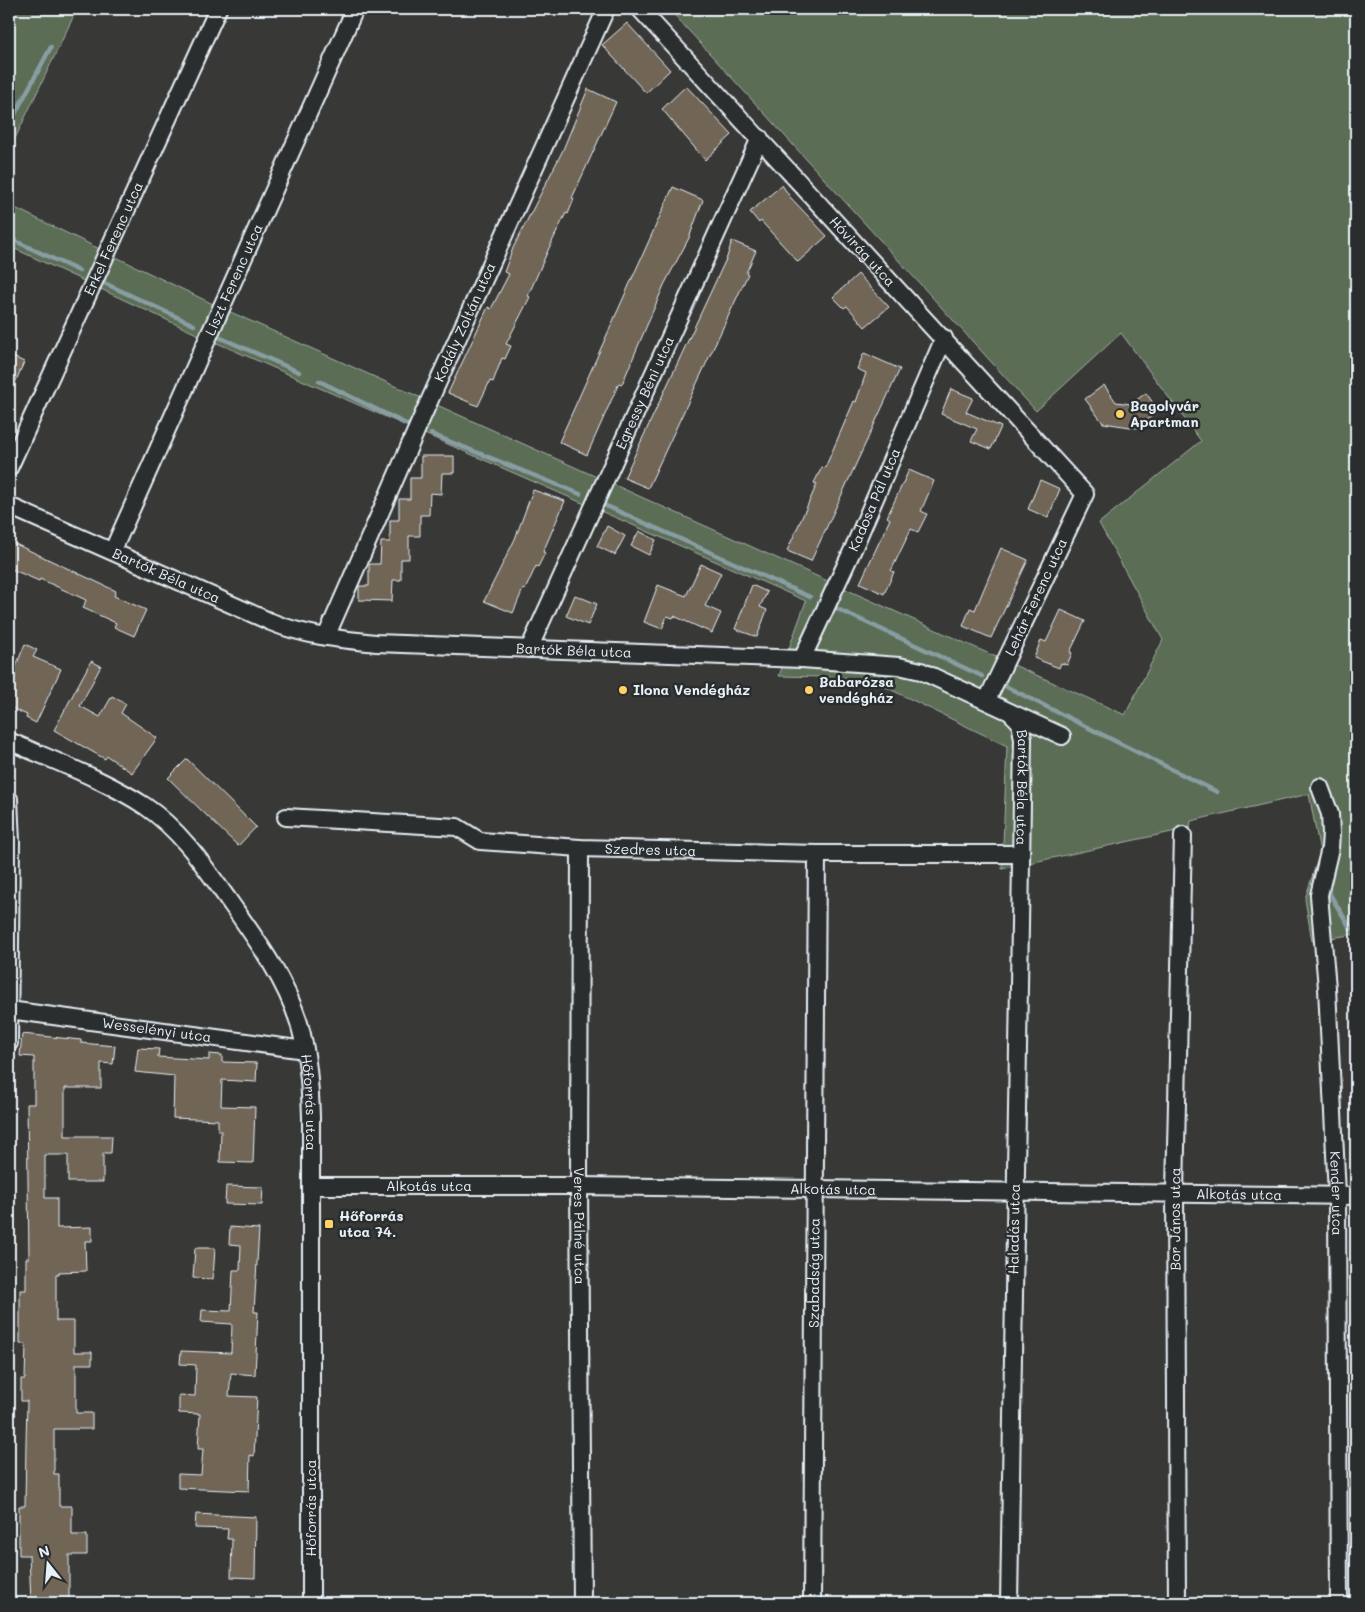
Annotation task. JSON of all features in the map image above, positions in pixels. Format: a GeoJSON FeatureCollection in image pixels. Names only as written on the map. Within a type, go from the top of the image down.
{"type":"FeatureCollection","features":[{"type":"Feature","properties":{"kind":"street","name":"Erkel Ferenc utca"},"geometry":{"type":"LineString","coordinates":[[9,468],[218,9]]}},
{"type":"Feature","properties":{"kind":"street","name":"Liszt Ferenc utca"},"geometry":{"type":"LineString","coordinates":[[113,550],[355,9]]}},
{"type":"Feature","properties":{"kind":"street","name":"Kodály Zoltán utca"},"geometry":{"type":"LineString","coordinates":[[326,638],[427,406],[606,9]]}},
{"type":"Feature","properties":{"kind":"street","name":"Hóvirág utca"},"geometry":{"type":"LineString","coordinates":[[640,9],[944,338],[1085,494]]}},
{"type":"Feature","properties":{"kind":"street","name":"Egressy Béni utca"},"geometry":{"type":"LineString","coordinates":[[529,649],[760,138]]}},
{"type":"Feature","properties":{"kind":"street","name":"Kadosa Pál utca"},"geometry":{"type":"LineString","coordinates":[[802,659],[854,547],[944,338]]}},
{"type":"Feature","properties":{"kind":"street","name":"Lehár Ferenc utca"},"geometry":{"type":"LineString","coordinates":[[987,700],[1085,494]]}},
{"type":"Feature","properties":{"kind":"street","name":"Bartók Béla utca"},"geometry":{"type":"LineString","coordinates":[[9,506],[113,550],[271,622],[326,638],[376,643],[802,659],[911,668],[987,700],[1010,712],[1020,722],[1023,739],[1020,854]]}},
{"type":"Feature","properties":{"kind":"street"},"geometry":{"type":"LineString","coordinates":[[1010,712],[1062,736]]}},
{"type":"Feature","properties":{"kind":"street","name":"Hőforrás utca"},"geometry":{"type":"LineString","coordinates":[[9,741],[129,796],[162,820],[180,837],[211,875],[278,976],[293,1007],[305,1050],[310,1096],[311,1603]]}},
{"type":"Feature","properties":{"kind":"street","name":"Kender utca"},"geometry":{"type":"LineString","coordinates":[[1320,787],[1330,814],[1330,848],[1319,895],[1327,988],[1337,1195],[1339,1603]]}},
{"type":"Feature","properties":{"kind":"street"},"geometry":{"type":"LineString","coordinates":[[9,799],[9,1043]]}},
{"type":"Feature","properties":{"kind":"street","name":"Szedres utca"},"geometry":{"type":"LineString","coordinates":[[286,818],[457,827],[480,841],[580,848],[817,854],[1020,854]]}},
{"type":"Feature","properties":{"kind":"street","name":"Bor János utca"},"geometry":{"type":"LineString","coordinates":[[1177,1603],[1175,1192],[1183,835]]}},
{"type":"Feature","properties":{"kind":"street","name":"Veres Pálné utca"},"geometry":{"type":"LineString","coordinates":[[580,848],[579,1186],[582,1603]]}},
{"type":"Feature","properties":{"kind":"street","name":"Szabadság utca"},"geometry":{"type":"LineString","coordinates":[[812,1603],[817,854]]}},
{"type":"Feature","properties":{"kind":"street","name":"Haladás utca"},"geometry":{"type":"LineString","coordinates":[[1009,1603],[1020,854]]}},
{"type":"Feature","properties":{"kind":"street","name":"Wesselényi utca"},"geometry":{"type":"LineString","coordinates":[[9,1010],[305,1050]]}},
{"type":"Feature","properties":{"kind":"street","name":"Alkotás utca"},"geometry":{"type":"LineString","coordinates":[[311,1186],[579,1186],[1175,1192],[1356,1196]]}},
{"type":"Feature","properties":{"kind":"green space"},"geometry":{"type":"Polygon","coordinates":[[[9,9],[77,9],[9,151],[9,9]]]}},
{"type":"Feature","properties":{"kind":"green space"},"geometry":{"type":"Polygon","coordinates":[[[669,9],[1356,9],[1356,934],[1312,941],[1305,899],[1320,852],[1309,794],[1191,821],[1190,828],[1002,869],[1007,746],[867,678],[779,676],[806,601],[201,336],[9,246],[9,205],[215,305],[1125,715],[1163,640],[1099,523],[1201,441],[1121,333],[1036,411],[669,9]]]}},
{"type":"Feature","properties":{"kind":"building"},"geometry":{"type":"Polygon","coordinates":[[[627,23],[670,70],[646,93],[602,45],[627,23]]]}},
{"type":"Feature","properties":{"kind":"building"},"geometry":{"type":"Polygon","coordinates":[[[686,86],[732,135],[705,160],[662,109],[686,86]]]}},
{"type":"Feature","properties":{"kind":"building"},"geometry":{"type":"Polygon","coordinates":[[[588,89],[616,102],[572,198],[574,199],[568,214],[566,213],[549,248],[528,296],[530,297],[506,344],[511,346],[505,359],[502,358],[493,382],[490,381],[478,406],[448,393],[488,307],[491,309],[509,274],[504,272],[513,248],[562,152],[588,89]]]}},
{"type":"Feature","properties":{"kind":"building"},"geometry":{"type":"Polygon","coordinates":[[[782,185],[790,197],[827,236],[798,262],[761,221],[759,223],[750,212],[782,185]]]}},
{"type":"Feature","properties":{"kind":"building"},"geometry":{"type":"Polygon","coordinates":[[[673,187],[703,200],[689,238],[664,285],[622,384],[619,383],[587,455],[559,442],[673,187]]]}},
{"type":"Feature","properties":{"kind":"building"},"geometry":{"type":"Polygon","coordinates":[[[732,241],[756,251],[746,273],[748,274],[648,488],[624,478],[727,257],[732,241]]]}},
{"type":"Feature","properties":{"kind":"building"},"geometry":{"type":"Polygon","coordinates":[[[858,274],[889,307],[865,327],[847,306],[844,308],[833,297],[858,274]]]}},
{"type":"Feature","properties":{"kind":"building"},"geometry":{"type":"Polygon","coordinates":[[[864,353],[900,369],[811,561],[787,551],[817,484],[814,483],[822,467],[825,468],[854,401],[856,402],[866,373],[857,369],[864,353]]]}},
{"type":"Feature","properties":{"kind":"building"},"geometry":{"type":"Polygon","coordinates":[[[9,355],[24,362],[9,397],[9,355]]]}},
{"type":"Feature","properties":{"kind":"building"},"geometry":{"type":"Polygon","coordinates":[[[1104,385],[1116,402],[1131,404],[1146,393],[1159,411],[1137,428],[1103,423],[1085,399],[1104,385]]]}},
{"type":"Feature","properties":{"kind":"building"},"geometry":{"type":"Polygon","coordinates":[[[951,389],[973,398],[966,412],[1001,427],[991,449],[971,441],[977,429],[941,414],[951,389]]]}},
{"type":"Feature","properties":{"kind":"building"},"geometry":{"type":"Polygon","coordinates":[[[421,456],[454,456],[454,473],[442,473],[441,494],[430,493],[429,515],[420,515],[420,536],[409,536],[409,559],[401,559],[401,580],[393,580],[392,601],[359,600],[359,586],[369,586],[369,564],[380,564],[381,542],[390,542],[390,520],[399,520],[399,499],[410,499],[410,478],[421,478],[421,456]]]}},
{"type":"Feature","properties":{"kind":"building"},"geometry":{"type":"Polygon","coordinates":[[[909,470],[934,481],[921,511],[927,514],[918,532],[911,529],[891,571],[894,572],[884,594],[860,583],[890,519],[887,517],[909,470]]]}},
{"type":"Feature","properties":{"kind":"building"},"geometry":{"type":"Polygon","coordinates":[[[1040,480],[1060,489],[1048,518],[1028,509],[1040,480]]]}},
{"type":"Feature","properties":{"kind":"building"},"geometry":{"type":"Polygon","coordinates":[[[533,490],[565,501],[543,552],[545,553],[538,567],[536,566],[525,590],[523,589],[513,613],[484,601],[515,539],[533,490]]]}},
{"type":"Feature","properties":{"kind":"building"},"geometry":{"type":"Polygon","coordinates":[[[607,526],[625,536],[615,555],[597,546],[607,526]]]}},
{"type":"Feature","properties":{"kind":"building"},"geometry":{"type":"Polygon","coordinates":[[[639,531],[656,540],[649,555],[631,546],[639,531]]]}},
{"type":"Feature","properties":{"kind":"building"},"geometry":{"type":"Polygon","coordinates":[[[9,541],[116,591],[114,596],[146,610],[134,636],[114,627],[116,623],[83,608],[86,600],[40,579],[39,581],[9,568],[9,541]]]}},
{"type":"Feature","properties":{"kind":"building"},"geometry":{"type":"Polygon","coordinates":[[[1001,548],[1028,560],[991,638],[963,626],[970,608],[975,610],[1001,548]]]}},
{"type":"Feature","properties":{"kind":"building"},"geometry":{"type":"Polygon","coordinates":[[[701,564],[721,573],[705,606],[721,613],[712,633],[674,616],[673,618],[667,616],[662,629],[644,622],[658,585],[686,596],[701,564]]]}},
{"type":"Feature","properties":{"kind":"building"},"geometry":{"type":"Polygon","coordinates":[[[752,585],[767,592],[760,607],[767,610],[757,637],[735,629],[752,585]]]}},
{"type":"Feature","properties":{"kind":"building"},"geometry":{"type":"Polygon","coordinates":[[[575,595],[597,604],[588,625],[566,616],[575,595]]]}},
{"type":"Feature","properties":{"kind":"building"},"geometry":{"type":"Polygon","coordinates":[[[1061,610],[1085,621],[1070,652],[1072,653],[1067,665],[1061,663],[1059,668],[1034,658],[1041,640],[1046,642],[1061,610]]]}},
{"type":"Feature","properties":{"kind":"building"},"geometry":{"type":"Polygon","coordinates":[[[25,644],[37,650],[33,657],[61,669],[36,723],[26,718],[27,715],[9,707],[9,683],[25,644]]]}},
{"type":"Feature","properties":{"kind":"building"},"geometry":{"type":"Polygon","coordinates":[[[91,661],[101,666],[80,706],[100,717],[112,696],[126,704],[121,713],[157,738],[132,773],[107,756],[105,759],[54,730],[91,661]]]}},
{"type":"Feature","properties":{"kind":"building"},"geometry":{"type":"Polygon","coordinates":[[[187,759],[256,827],[238,846],[168,778],[187,759]]]}},
{"type":"Feature","properties":{"kind":"building"},"geometry":{"type":"Polygon","coordinates":[[[22,1034],[81,1040],[81,1043],[115,1046],[113,1064],[101,1063],[101,1088],[65,1088],[65,1136],[112,1136],[111,1153],[103,1153],[103,1182],[68,1182],[68,1155],[45,1155],[45,1198],[57,1198],[57,1228],[92,1227],[92,1241],[85,1241],[86,1271],[59,1272],[59,1274],[56,1274],[56,1321],[74,1321],[74,1352],[92,1352],[92,1364],[76,1364],[76,1413],[92,1413],[92,1429],[54,1429],[54,1474],[59,1474],[59,1506],[72,1506],[72,1535],[87,1535],[87,1555],[69,1555],[69,1603],[31,1603],[29,1555],[19,1555],[19,1506],[25,1506],[27,1401],[21,1401],[21,1379],[25,1379],[26,1344],[20,1344],[20,1290],[26,1290],[26,1258],[29,1258],[27,1104],[34,1104],[34,1057],[20,1056],[22,1034]]]}},
{"type":"Feature","properties":{"kind":"building"},"geometry":{"type":"Polygon","coordinates":[[[138,1048],[159,1049],[158,1057],[209,1060],[209,1054],[222,1055],[222,1062],[257,1063],[256,1082],[222,1080],[221,1106],[255,1107],[253,1163],[220,1162],[221,1131],[218,1131],[218,1120],[173,1118],[174,1076],[135,1072],[138,1048]]]}},
{"type":"Feature","properties":{"kind":"building"},"geometry":{"type":"Polygon","coordinates":[[[226,1186],[263,1187],[262,1205],[225,1204],[226,1186]]]}},
{"type":"Feature","properties":{"kind":"building"},"geometry":{"type":"Polygon","coordinates":[[[230,1227],[259,1229],[254,1312],[258,1312],[255,1375],[231,1373],[229,1396],[257,1397],[254,1456],[250,1455],[249,1491],[178,1488],[178,1474],[201,1475],[203,1449],[198,1449],[200,1414],[179,1413],[179,1395],[195,1396],[196,1365],[180,1364],[181,1351],[231,1353],[232,1324],[201,1322],[202,1310],[231,1311],[233,1270],[240,1270],[241,1245],[229,1244],[230,1227]]]}},
{"type":"Feature","properties":{"kind":"building"},"geometry":{"type":"Polygon","coordinates":[[[195,1248],[215,1248],[213,1279],[193,1278],[195,1248]]]}},
{"type":"Feature","properties":{"kind":"building"},"geometry":{"type":"Polygon","coordinates":[[[196,1514],[256,1517],[255,1578],[231,1577],[232,1539],[227,1539],[228,1529],[195,1528],[196,1514]]]}},
{"type":"Feature","properties":{"kind":"waterway"},"geometry":{"type":"LineString","coordinates":[[9,125],[51,47]]}},
{"type":"Feature","properties":{"kind":"waterway"},"geometry":{"type":"LineString","coordinates":[[9,238],[79,271]]}},
{"type":"Feature","properties":{"kind":"waterway"},"geometry":{"type":"LineString","coordinates":[[102,282],[194,325]]}},
{"type":"Feature","properties":{"kind":"waterway"},"geometry":{"type":"LineString","coordinates":[[214,335],[299,372]]}},
{"type":"Feature","properties":{"kind":"waterway"},"geometry":{"type":"LineString","coordinates":[[319,381],[408,425]]}},
{"type":"Feature","properties":{"kind":"waterway"},"geometry":{"type":"LineString","coordinates":[[431,434],[580,494]]}},
{"type":"Feature","properties":{"kind":"waterway"},"geometry":{"type":"LineString","coordinates":[[602,504],[810,597]]}},
{"type":"Feature","properties":{"kind":"waterway"},"geometry":{"type":"LineString","coordinates":[[831,606],[982,676]]}},
{"type":"Feature","properties":{"kind":"waterway"},"geometry":{"type":"LineString","coordinates":[[1003,685],[1217,792]]}},
{"type":"Feature","properties":{"kind":"waterway"},"geometry":{"type":"LineString","coordinates":[[1326,888],[1351,929]]}},
{"type":"Feature","properties":{"kind":"place","name":"Bagolyvár Apartman"},"geometry":{"type":"Point","coordinates":[1120,414]}},
{"type":"Feature","properties":{"kind":"place","name":"Ilona Vendégház"},"geometry":{"type":"Point","coordinates":[623,690]}},
{"type":"Feature","properties":{"kind":"place","name":"Babarózsa vendégház"},"geometry":{"type":"Point","coordinates":[809,690]}},
{"type":"Feature","properties":{"kind":"place","name":"Hőforrás utca 74."},"geometry":{"type":"Point","coordinates":[329,1224]}}]}
